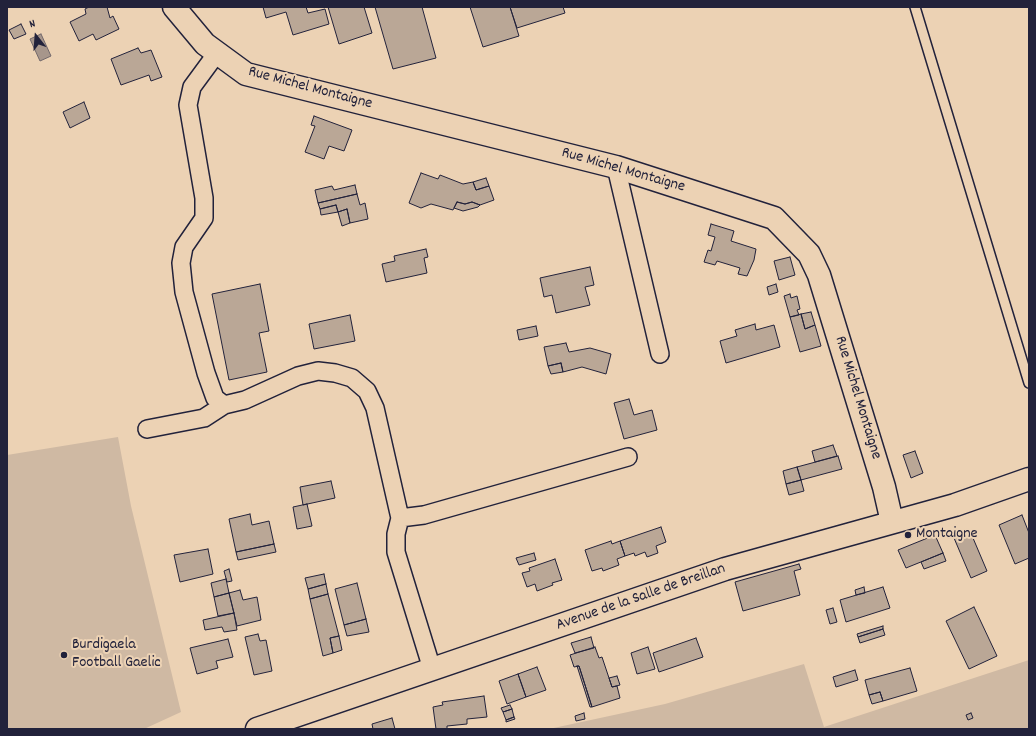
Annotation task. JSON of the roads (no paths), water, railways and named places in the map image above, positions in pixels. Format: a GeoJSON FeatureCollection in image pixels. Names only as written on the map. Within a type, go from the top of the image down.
{"type":"FeatureCollection","features":[{"type":"Feature","properties":{"kind":"street","name":"Rue Michel Montaigne"},"geometry":{"type":"LineString","coordinates":[[174,7],[205,44],[246,74],[616,167],[774,218],[809,254],[820,276],[884,487],[892,522]]}},
{"type":"Feature","properties":{"kind":"street"},"geometry":{"type":"LineString","coordinates":[[217,53],[192,87],[190,93],[188,105],[204,198],[204,218],[184,247],[181,262],[184,292],[206,373],[215,398],[224,405]]}},
{"type":"Feature","properties":{"kind":"street"},"geometry":{"type":"LineString","coordinates":[[616,167],[660,354]]}},
{"type":"Feature","properties":{"kind":"street"},"geometry":{"type":"LineString","coordinates":[[147,429],[204,418],[224,405],[245,400],[298,376],[318,371],[335,373],[352,378],[367,390],[375,408],[400,518],[396,534],[396,552],[432,669]]}},
{"type":"Feature","properties":{"kind":"street"},"geometry":{"type":"LineString","coordinates":[[400,518],[424,515],[628,457]]}},
{"type":"Feature","properties":{"kind":"street","name":"Avenue de la Salle de Breillan"},"geometry":{"type":"LineString","coordinates":[[256,729],[725,569],[981,497],[1029,479]]}},
{"type":"Feature","properties":{"kind":"lane"},"geometry":{"type":"LineString","coordinates":[[915,7],[1029,383]]}},
{"type":"Feature","properties":{"kind":"place","name":"Montaigne"},"geometry":{"type":"Point","coordinates":[908,535]}},
{"type":"Feature","properties":{"kind":"place","name":"Burdigaela Football Gaelic"},"geometry":{"type":"Point","coordinates":[64,655]}}]}
